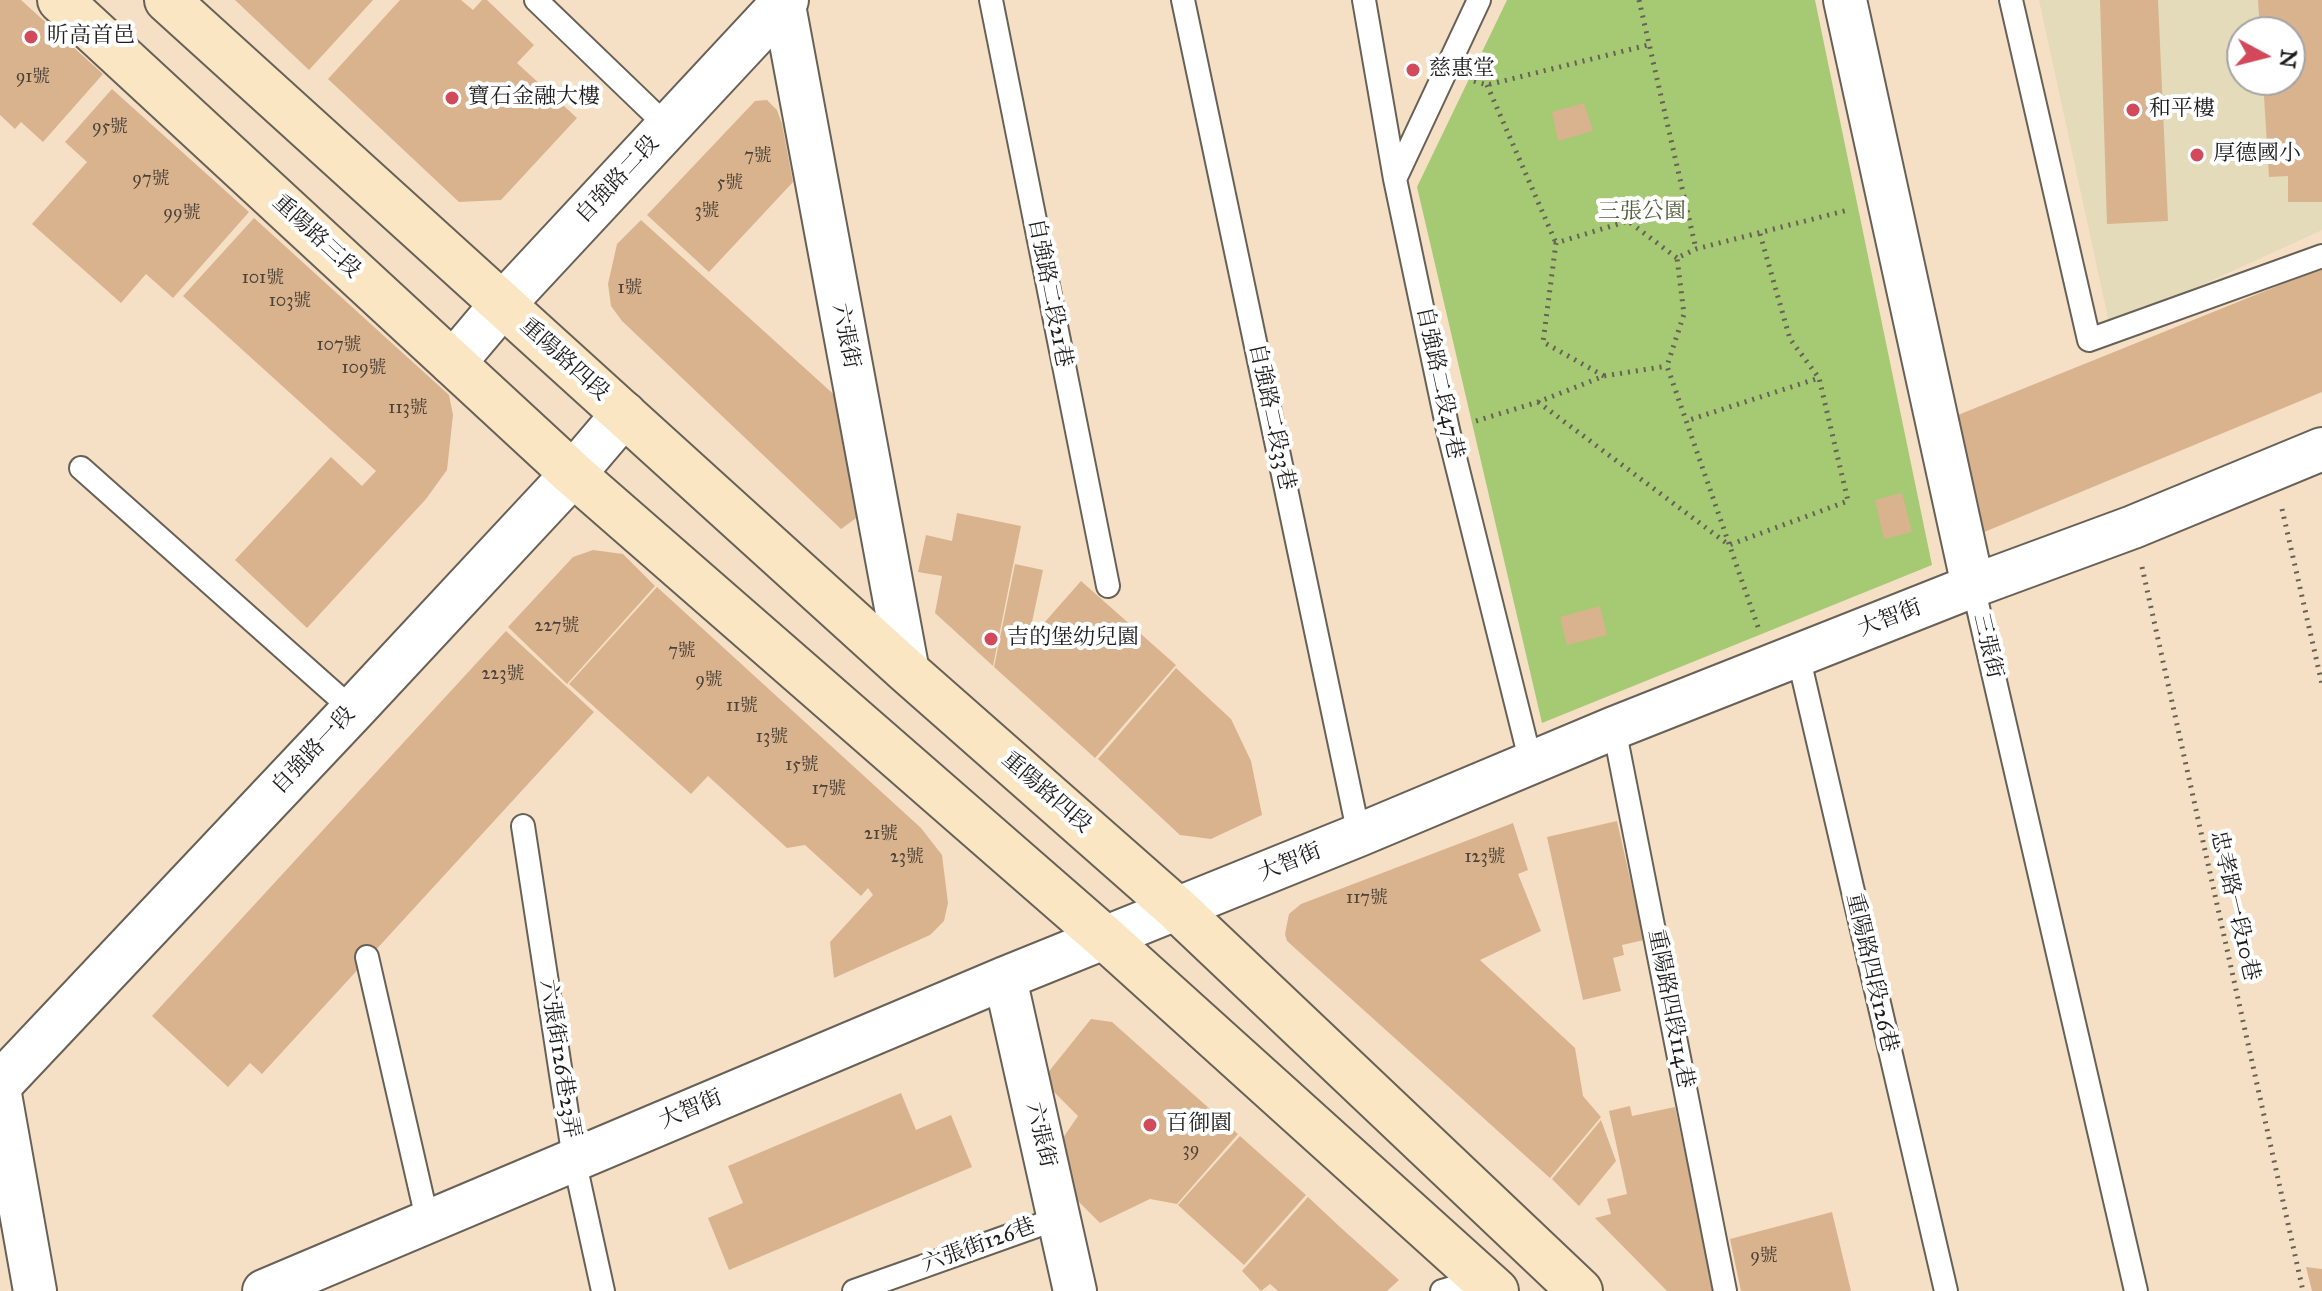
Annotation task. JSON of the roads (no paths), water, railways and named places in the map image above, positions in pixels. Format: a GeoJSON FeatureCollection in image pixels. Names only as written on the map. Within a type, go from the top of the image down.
{"type":"FeatureCollection","features":[{"type":"Feature","properties":{"kind":"main road","name":"重陽路三段"},"geometry":{"type":"LineString","coordinates":[[60,0],[573,474]]}},
{"type":"Feature","properties":{"kind":"main road"},"geometry":{"type":"LineString","coordinates":[[167,0],[502,305]]}},
{"type":"Feature","properties":{"kind":"main road","name":"重陽路四段"},"geometry":{"type":"LineString","coordinates":[[502,305],[908,672],[1177,909],[1580,1291]]}},
{"type":"Feature","properties":{"kind":"main road"},"geometry":{"type":"LineString","coordinates":[[573,474],[1105,938],[1474,1287]]}},
{"type":"Feature","properties":{"kind":"street","name":"三張街"},"geometry":{"type":"LineString","coordinates":[[1845,0],[1973,586]]}},
{"type":"Feature","properties":{"kind":"street","name":"自強路二段"},"geometry":{"type":"LineString","coordinates":[[453,363],[502,305],[784,1]]}},
{"type":"Feature","properties":{"kind":"street","name":"六張街"},"geometry":{"type":"LineString","coordinates":[[784,1],[908,672]]}},
{"type":"Feature","properties":{"kind":"street","name":"自強路一段"},"geometry":{"type":"LineString","coordinates":[[0,1084],[573,474],[624,414]]}},
{"type":"Feature","properties":{"kind":"street","name":"大智街"},"geometry":{"type":"LineString","coordinates":[[264,1291],[1005,978],[1614,728],[1973,586],[2133,527],[2322,449]]}},
{"type":"Feature","properties":{"kind":"street","name":"六張街"},"geometry":{"type":"LineString","coordinates":[[1005,978],[1075,1291]]}},
{"type":"Feature","properties":{"kind":"street"},"geometry":{"type":"LineString","coordinates":[[0,1094],[35,1291]]}},
{"type":"Feature","properties":{"kind":"lane"},"geometry":{"type":"LineString","coordinates":[[536,0],[668,127]]}},
{"type":"Feature","properties":{"kind":"lane","name":"自強路二段21巷"},"geometry":{"type":"LineString","coordinates":[[991,0],[1108,586]]}},
{"type":"Feature","properties":{"kind":"lane","name":"自強路二段33巷"},"geometry":{"type":"LineString","coordinates":[[1183,0],[1359,835]]}},
{"type":"Feature","properties":{"kind":"lane","name":"自強路二段47巷"},"geometry":{"type":"LineString","coordinates":[[1364,0],[1395,179],[1448,430],[1531,763]]}},
{"type":"Feature","properties":{"kind":"lane"},"geometry":{"type":"LineString","coordinates":[[1395,179],[1479,0]]}},
{"type":"Feature","properties":{"kind":"lane"},"geometry":{"type":"LineString","coordinates":[[2011,0],[2089,340],[2322,256]]}},
{"type":"Feature","properties":{"kind":"lane"},"geometry":{"type":"LineString","coordinates":[[81,468],[353,710]]}},
{"type":"Feature","properties":{"kind":"lane","name":"三張街"},"geometry":{"type":"LineString","coordinates":[[1973,586],[2136,1291]]}},
{"type":"Feature","properties":{"kind":"lane","name":"重陽路四段126巷"},"geometry":{"type":"LineString","coordinates":[[1785,660],[1946,1291]]}},
{"type":"Feature","properties":{"kind":"lane","name":"重陽路四段114巷"},"geometry":{"type":"LineString","coordinates":[[1614,728],[1725,1291]]}},
{"type":"Feature","properties":{"kind":"lane","name":"六張街126巷23弄"},"geometry":{"type":"LineString","coordinates":[[523,826],[574,1159],[603,1291]]}},
{"type":"Feature","properties":{"kind":"lane"},"geometry":{"type":"LineString","coordinates":[[367,957],[428,1223]]}},
{"type":"Feature","properties":{"kind":"lane","name":"六張街126巷"},"geometry":{"type":"LineString","coordinates":[[854,1291],[1059,1218]]}},
{"type":"Feature","properties":{"kind":"place","name":"昕高首邑"},"geometry":{"type":"Point","coordinates":[31,37]}},
{"type":"Feature","properties":{"kind":"place","name":"慈惠堂"},"geometry":{"type":"Point","coordinates":[1413,70]}},
{"type":"Feature","properties":{"kind":"place","name":"寶石金融大樓"},"geometry":{"type":"Point","coordinates":[452,98]}},
{"type":"Feature","properties":{"kind":"place","name":"和平樓"},"geometry":{"type":"Point","coordinates":[2133,110]}},
{"type":"Feature","properties":{"kind":"place","name":"厚德國小"},"geometry":{"type":"Point","coordinates":[2197,155]}},
{"type":"Feature","properties":{"kind":"place","name":"吉的堡幼兒園"},"geometry":{"type":"Point","coordinates":[991,639]}},
{"type":"Feature","properties":{"kind":"place","name":"百御園"},"geometry":{"type":"Point","coordinates":[1150,1125]}},
{"type":"Feature","properties":{"kind":"park label","name":"三張公園"},"geometry":{"type":"Point","coordinates":[1642,213]}}]}
